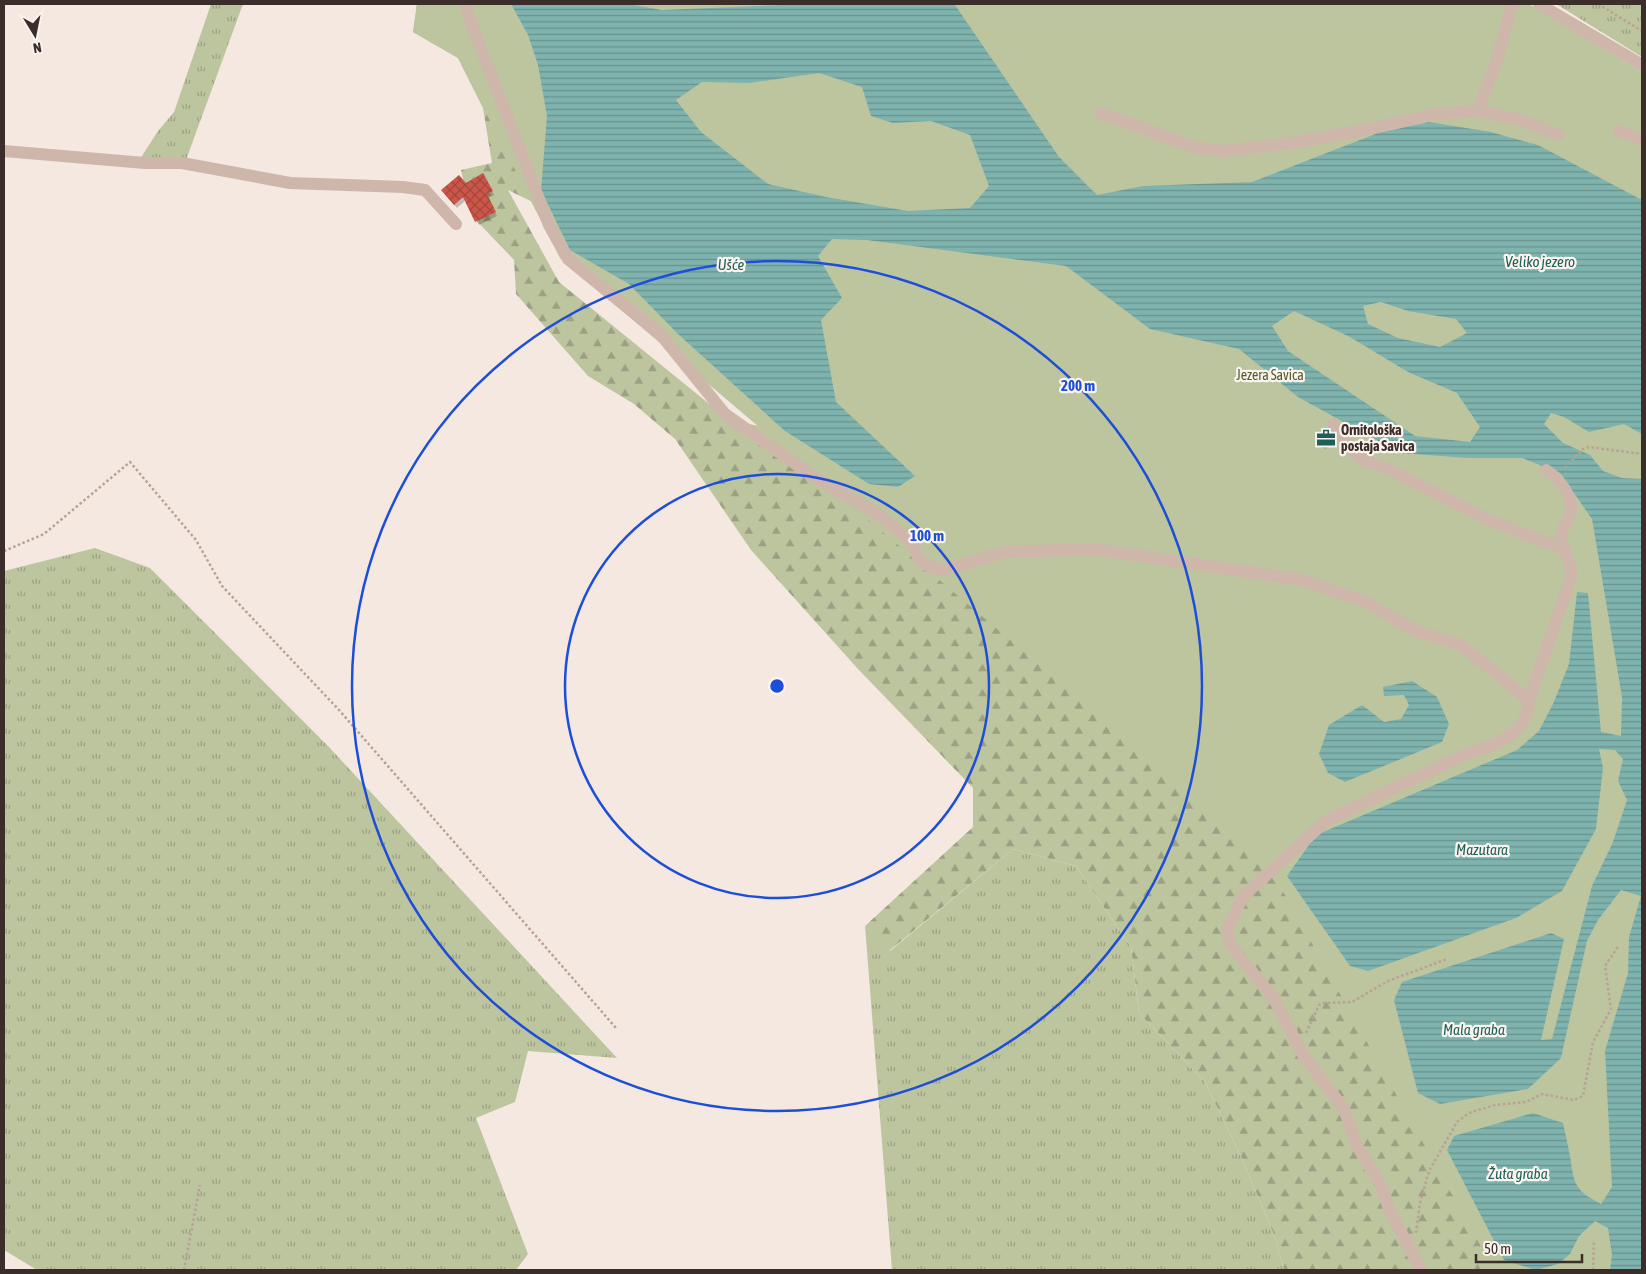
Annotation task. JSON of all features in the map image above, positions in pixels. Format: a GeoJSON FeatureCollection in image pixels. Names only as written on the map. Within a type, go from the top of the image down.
{"type":"FeatureCollection","features":[{"type":"Feature","properties":{"kind":"street"},"geometry":{"type":"LineString","coordinates":[[466,4],[468,15],[548,225],[568,259],[661,335],[725,414],[811,475],[878,514],[911,542],[919,559],[929,566],[943,570],[1005,552],[1094,549],[1304,580],[1366,602],[1416,631],[1461,645],[1529,700]]}},
{"type":"Feature","properties":{"kind":"street"},"geometry":{"type":"LineString","coordinates":[[1476,111],[1495,66],[1511,9],[1516,4]]}},
{"type":"Feature","properties":{"kind":"street"},"geometry":{"type":"LineString","coordinates":[[1538,4],[1642,65]]}},
{"type":"Feature","properties":{"kind":"street"},"geometry":{"type":"LineString","coordinates":[[1100,113],[1194,148],[1222,151],[1292,143],[1436,114],[1476,111],[1520,120],[1558,135]]}},
{"type":"Feature","properties":{"kind":"street"},"geometry":{"type":"LineString","coordinates":[[1619,131],[1642,140]]}},
{"type":"Feature","properties":{"kind":"street"},"geometry":{"type":"LineString","coordinates":[[4,150],[144,163],[182,164],[290,183],[403,187],[425,190],[456,224]]}},
{"type":"Feature","properties":{"kind":"street"},"geometry":{"type":"LineString","coordinates":[[1333,424],[1353,452],[1363,460],[1388,469],[1491,521],[1564,549]]}},
{"type":"Feature","properties":{"kind":"street"},"geometry":{"type":"LineString","coordinates":[[1421,1270],[1389,1209],[1381,1186],[1356,1144],[1344,1109],[1299,1048],[1274,999],[1230,944],[1227,931],[1243,896],[1326,821],[1466,754],[1489,748],[1515,731],[1528,714],[1529,700],[1571,577],[1572,564],[1564,549],[1561,535],[1570,516],[1572,503],[1553,472]]}},
{"type":"Feature","properties":{"kind":"path"},"geometry":{"type":"LineString","coordinates":[[1598,4],[1642,31]]}},
{"type":"Feature","properties":{"kind":"path"},"geometry":{"type":"LineString","coordinates":[[1553,472],[1583,449],[1589,447],[1642,454]]}},
{"type":"Feature","properties":{"kind":"path"},"geometry":{"type":"LineString","coordinates":[[4,551],[44,534],[130,462],[196,540],[222,586],[339,710],[616,1028]]}},
{"type":"Feature","properties":{"kind":"path"},"geometry":{"type":"LineString","coordinates":[[1414,1256],[1420,1202],[1430,1171],[1457,1122],[1469,1113],[1495,1105],[1526,1102],[1542,1094],[1574,1100],[1583,1096],[1593,1042],[1611,1009],[1605,966],[1619,945]]}},
{"type":"Feature","properties":{"kind":"path"},"geometry":{"type":"LineString","coordinates":[[1299,1048],[1319,1006],[1325,1003],[1352,1002],[1388,981],[1447,959]]}},
{"type":"Feature","properties":{"kind":"path"},"geometry":{"type":"LineString","coordinates":[[184,1270],[200,1185]]}},
{"type":"Feature","properties":{"kind":"path"},"geometry":{"type":"LineString","coordinates":[[1593,1270],[1594,1240]]}},
{"type":"Feature","properties":{"kind":"green space"},"geometry":{"type":"Polygon","coordinates":[[[211,4],[243,4],[186,160],[140,159],[158,131],[174,112],[211,4]]]}},
{"type":"Feature","properties":{"kind":"green space"},"geometry":{"type":"Polygon","coordinates":[[[417,4],[511,4],[551,211],[508,190],[559,282],[729,420],[785,431],[1167,546],[1536,1270],[1284,1270],[1275,1237],[1243,1161],[1205,1082],[1139,1013],[1131,947],[1076,866],[1013,849],[889,951],[865,926],[973,827],[973,788],[858,669],[751,550],[675,439],[634,404],[588,376],[516,294],[514,260],[472,216],[461,170],[492,163],[483,108],[458,58],[413,32],[417,4]]]}},
{"type":"Feature","properties":{"kind":"green space","name":"Jezera Savica"},"geometry":{"type":"Polygon","coordinates":[[[417,4],[1529,4],[1642,72],[1642,1270],[1494,1270],[1262,854],[560,258],[458,58],[413,32],[417,4]]]}},
{"type":"Feature","properties":{"kind":"green space"},"geometry":{"type":"Polygon","coordinates":[[[1556,4],[1642,4],[1642,57],[1556,4]]]}},
{"type":"Feature","properties":{"kind":"green space"},"geometry":{"type":"Polygon","coordinates":[[[95,548],[150,568],[328,746],[617,1058],[528,1051],[515,1102],[476,1118],[528,1254],[516,1270],[37,1270],[4,1250],[4,571],[95,548]]]}},
{"type":"Feature","properties":{"kind":"green space"},"geometry":{"type":"Polygon","coordinates":[[[1013,849],[1076,866],[1131,947],[1139,1013],[1205,1082],[1243,1161],[1275,1237],[1284,1270],[892,1270],[865,926],[890,951],[1013,849]]]}},
{"type":"Feature","properties":{"kind":"water"},"geometry":{"type":"Polygon","coordinates":[[[511,4],[628,4],[662,10],[804,4],[955,5],[1059,157],[1097,195],[1143,186],[1252,182],[1378,133],[1429,122],[1491,132],[1538,145],[1642,200],[1642,434],[1624,424],[1589,432],[1564,417],[1551,413],[1544,424],[1563,443],[1590,455],[1603,471],[1622,478],[1642,479],[1642,1270],[1610,1270],[1612,1255],[1608,1228],[1595,1221],[1579,1236],[1570,1254],[1558,1264],[1536,1270],[1504,1260],[1447,1150],[1454,1136],[1533,1113],[1563,1123],[1576,1183],[1584,1193],[1601,1204],[1612,1187],[1605,1051],[1628,973],[1629,937],[1641,896],[1621,890],[1598,920],[1587,941],[1561,1058],[1528,1089],[1440,1104],[1418,1093],[1394,1000],[1402,982],[1551,933],[1564,939],[1541,1040],[1552,1039],[1592,886],[1613,842],[1627,800],[1618,781],[1623,759],[1615,750],[1599,749],[1603,768],[1596,829],[1562,891],[1516,918],[1368,971],[1350,966],[1287,876],[1316,835],[1517,750],[1539,731],[1553,704],[1569,664],[1577,592],[1588,593],[1601,732],[1621,736],[1622,697],[1592,519],[1560,473],[1522,458],[1468,458],[1400,453],[1298,397],[1239,349],[1150,329],[1066,266],[867,240],[832,239],[818,256],[842,298],[821,320],[836,402],[915,476],[898,487],[869,484],[785,431],[677,333],[629,284],[570,250],[541,190],[547,116],[538,65],[528,35],[511,4]],[[819,73],[749,83],[702,82],[676,100],[701,132],[768,184],[826,197],[908,211],[970,208],[989,186],[970,135],[931,121],[893,123],[871,116],[862,87],[819,73]],[[1381,302],[1363,306],[1368,324],[1398,338],[1440,347],[1467,333],[1456,319],[1408,311],[1381,302]],[[1294,311],[1272,326],[1288,351],[1415,436],[1470,442],[1480,427],[1457,393],[1408,372],[1350,337],[1294,311]]]}},
{"type":"Feature","properties":{"kind":"water"},"geometry":{"type":"Polygon","coordinates":[[[1412,681],[1437,697],[1449,724],[1442,742],[1345,782],[1328,773],[1319,754],[1329,725],[1362,705],[1384,722],[1401,719],[1409,705],[1404,695],[1384,696],[1383,687],[1412,681]]]}},
{"type":"Feature","properties":{"kind":"building"},"geometry":{"type":"Polygon","coordinates":[[[483,173],[493,191],[487,194],[496,212],[475,222],[463,197],[454,205],[441,190],[459,175],[466,183],[483,173]]]}},
{"type":"Feature","properties":{"kind":"building","name":"Ornitološka postaja Savica"},"geometry":{"type":"Polygon","coordinates":[[[1327,430],[1334,440],[1323,448],[1316,438],[1327,430]]]}},
{"type":"Feature","properties":{"kind":"place","name":"Ornitološka postaja Savica"},"geometry":{"type":"Point","coordinates":[1326,438]}},
{"type":"Feature","properties":{"kind":"water label","name":"Veliko jezero"},"geometry":{"type":"Point","coordinates":[1540,261]}},
{"type":"Feature","properties":{"kind":"water label","name":"Ušće"},"geometry":{"type":"Point","coordinates":[731,264]}},
{"type":"Feature","properties":{"kind":"water label","name":"Mazutara"},"geometry":{"type":"Point","coordinates":[1482,849]}},
{"type":"Feature","properties":{"kind":"water label","name":"Mala graba"},"geometry":{"type":"Point","coordinates":[1474,1029]}},
{"type":"Feature","properties":{"kind":"water label","name":"Žuta graba"},"geometry":{"type":"Point","coordinates":[1518,1173]}}]}
